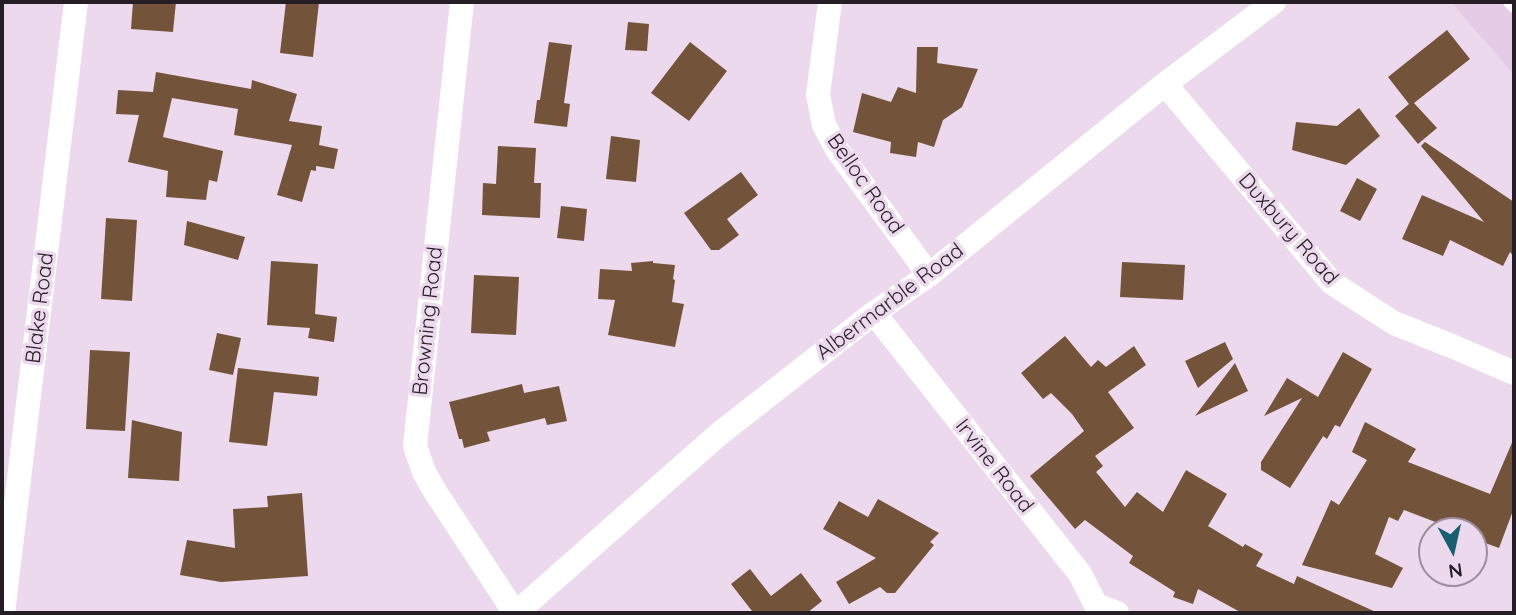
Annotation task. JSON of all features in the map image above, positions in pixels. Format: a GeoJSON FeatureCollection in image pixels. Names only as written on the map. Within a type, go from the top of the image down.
{"type":"FeatureCollection","features":[{"type":"Feature","properties":{"kind":"street","name":"Blake Road"},"geometry":{"type":"LineString","coordinates":[[3,613],[76,2]]}},
{"type":"Feature","properties":{"kind":"street","name":"Browning Road"},"geometry":{"type":"LineString","coordinates":[[462,2],[415,446],[424,472],[436,493],[515,613]]}},
{"type":"Feature","properties":{"kind":"street","name":"Belloc Road"},"geometry":{"type":"LineString","coordinates":[[830,2],[818,95],[824,124],[838,150],[929,275]]}},
{"type":"Feature","properties":{"kind":"street","name":"Albermarble Road"},"geometry":{"type":"LineString","coordinates":[[515,613],[719,434],[874,313],[929,275],[1165,84],[1274,2]]}},
{"type":"Feature","properties":{"kind":"street","name":"Duxbury Road"},"geometry":{"type":"LineString","coordinates":[[1165,84],[1332,284],[1394,323],[1514,373]]}},
{"type":"Feature","properties":{"kind":"street","name":"Irvine Road"},"geometry":{"type":"LineString","coordinates":[[874,313],[1080,574],[1102,610]]}},
{"type":"Feature","properties":{"kind":"lane"},"geometry":{"type":"LineString","coordinates":[[1509,2],[1514,7]]}},
{"type":"Feature","properties":{"kind":"shaded area"},"geometry":{"type":"Polygon","coordinates":[[[1451,2],[1514,2],[1514,75],[1451,2]]]}},
{"type":"Feature","properties":{"kind":"building"},"geometry":{"type":"Polygon","coordinates":[[[133,2],[176,2],[173,32],[131,29],[133,2]]]}},
{"type":"Feature","properties":{"kind":"building"},"geometry":{"type":"Polygon","coordinates":[[[286,2],[319,2],[313,57],[280,53],[286,2]]]}},
{"type":"Feature","properties":{"kind":"building"},"geometry":{"type":"Polygon","coordinates":[[[628,22],[649,24],[647,51],[625,50],[628,22]]]}},
{"type":"Feature","properties":{"kind":"building"},"geometry":{"type":"Polygon","coordinates":[[[1447,30],[1470,59],[1414,103],[1437,128],[1418,144],[1395,116],[1409,104],[1388,77],[1447,30]]]}},
{"type":"Feature","properties":{"kind":"building"},"geometry":{"type":"Polygon","coordinates":[[[549,42],[572,45],[564,103],[570,104],[567,127],[534,123],[549,42]]]}},
{"type":"Feature","properties":{"kind":"building"},"geometry":{"type":"Polygon","coordinates":[[[690,42],[727,71],[689,121],[651,93],[690,42]]]}},
{"type":"Feature","properties":{"kind":"building"},"geometry":{"type":"Polygon","coordinates":[[[917,47],[938,47],[937,63],[978,69],[962,107],[943,120],[934,147],[918,142],[916,157],[890,153],[891,142],[853,132],[862,93],[891,102],[898,87],[916,93],[917,47]]]}},
{"type":"Feature","properties":{"kind":"building"},"geometry":{"type":"Polygon","coordinates":[[[156,72],[251,89],[252,80],[297,94],[289,121],[322,126],[319,145],[338,149],[334,169],[316,166],[316,171],[311,170],[302,202],[277,195],[292,145],[234,135],[238,109],[172,98],[163,137],[223,151],[217,182],[209,180],[206,200],[166,197],[168,171],[128,162],[139,115],[116,114],[118,90],[153,92],[156,72]]]}},
{"type":"Feature","properties":{"kind":"building"},"geometry":{"type":"Polygon","coordinates":[[[1359,108],[1380,136],[1346,165],[1292,150],[1296,122],[1337,126],[1359,108]]]}},
{"type":"Feature","properties":{"kind":"building"},"geometry":{"type":"Polygon","coordinates":[[[611,136],[640,140],[636,182],[606,179],[611,136]]]}},
{"type":"Feature","properties":{"kind":"building"},"geometry":{"type":"Polygon","coordinates":[[[1425,142],[1514,202],[1514,257],[1510,252],[1503,266],[1450,240],[1443,256],[1402,239],[1422,195],[1484,222],[1421,146],[1425,142]]]}},
{"type":"Feature","properties":{"kind":"building"},"geometry":{"type":"Polygon","coordinates":[[[498,146],[536,148],[534,183],[541,183],[540,218],[482,215],[483,183],[496,184],[498,146]]]}},
{"type":"Feature","properties":{"kind":"building"},"geometry":{"type":"Polygon","coordinates":[[[741,172],[758,195],[727,219],[739,235],[719,250],[711,250],[684,213],[741,172]]]}},
{"type":"Feature","properties":{"kind":"building"},"geometry":{"type":"Polygon","coordinates":[[[1357,178],[1377,189],[1360,221],[1340,211],[1357,178]]]}},
{"type":"Feature","properties":{"kind":"building"},"geometry":{"type":"Polygon","coordinates":[[[561,206],[587,209],[584,241],[557,238],[561,206]]]}},
{"type":"Feature","properties":{"kind":"building"},"geometry":{"type":"Polygon","coordinates":[[[106,218],[137,220],[132,301],[101,299],[106,218]]]}},
{"type":"Feature","properties":{"kind":"building"},"geometry":{"type":"Polygon","coordinates":[[[187,221],[245,237],[238,260],[184,245],[187,221]]]}},
{"type":"Feature","properties":{"kind":"building"},"geometry":{"type":"Polygon","coordinates":[[[271,261],[318,264],[315,314],[337,317],[334,342],[308,338],[310,328],[267,325],[271,261]]]}},
{"type":"Feature","properties":{"kind":"building"},"geometry":{"type":"Polygon","coordinates":[[[653,261],[675,265],[672,302],[684,304],[675,347],[608,335],[615,300],[598,299],[600,269],[632,271],[631,263],[653,261]]]}},
{"type":"Feature","properties":{"kind":"building"},"geometry":{"type":"Polygon","coordinates":[[[1122,262],[1185,265],[1183,300],[1120,297],[1122,262]]]}},
{"type":"Feature","properties":{"kind":"building"},"geometry":{"type":"Polygon","coordinates":[[[474,275],[519,277],[516,335],[471,333],[474,275]]]}},
{"type":"Feature","properties":{"kind":"building"},"geometry":{"type":"Polygon","coordinates":[[[217,333],[241,338],[233,375],[209,370],[217,333]]]}},
{"type":"Feature","properties":{"kind":"building"},"geometry":{"type":"Polygon","coordinates":[[[1065,336],[1091,367],[1098,360],[1106,367],[1134,346],[1146,365],[1108,392],[1134,428],[1095,456],[1103,466],[1096,472],[1125,507],[1137,492],[1163,512],[1186,470],[1227,494],[1208,526],[1243,547],[1245,544],[1263,554],[1256,566],[1294,584],[1297,576],[1378,613],[1242,613],[1198,589],[1193,604],[1173,597],[1175,592],[1129,563],[1133,556],[1085,520],[1075,529],[1030,476],[1084,431],[1051,393],[1043,399],[1021,373],[1065,336]]]}},
{"type":"Feature","properties":{"kind":"building"},"geometry":{"type":"Polygon","coordinates":[[[1225,342],[1233,359],[1198,388],[1185,361],[1225,342]]]}},
{"type":"Feature","properties":{"kind":"building"},"geometry":{"type":"Polygon","coordinates":[[[90,350],[130,352],[125,431],[86,429],[90,350]]]}},
{"type":"Feature","properties":{"kind":"building"},"geometry":{"type":"Polygon","coordinates":[[[1343,352],[1372,369],[1340,427],[1335,425],[1327,439],[1323,436],[1290,488],[1261,470],[1261,462],[1302,398],[1264,416],[1287,378],[1318,397],[1343,352]]]}},
{"type":"Feature","properties":{"kind":"building"},"geometry":{"type":"Polygon","coordinates":[[[1235,363],[1248,391],[1195,416],[1235,363]]]}},
{"type":"Feature","properties":{"kind":"building"},"geometry":{"type":"Polygon","coordinates":[[[238,368],[319,377],[317,396],[274,392],[267,446],[229,442],[238,368]]]}},
{"type":"Feature","properties":{"kind":"building"},"geometry":{"type":"Polygon","coordinates":[[[522,384],[524,393],[559,386],[567,421],[547,425],[545,418],[487,432],[490,441],[464,448],[449,402],[522,384]]]}},
{"type":"Feature","properties":{"kind":"building"},"geometry":{"type":"Polygon","coordinates":[[[132,420],[182,432],[179,481],[128,478],[132,420]]]}},
{"type":"Feature","properties":{"kind":"building"},"geometry":{"type":"Polygon","coordinates":[[[1365,422],[1416,449],[1408,462],[1490,494],[1514,438],[1514,508],[1499,548],[1488,544],[1488,517],[1422,517],[1404,510],[1398,521],[1389,517],[1375,554],[1403,568],[1392,588],[1302,565],[1331,500],[1339,505],[1367,460],[1352,452],[1365,422]]]}},
{"type":"Feature","properties":{"kind":"building"},"geometry":{"type":"Polygon","coordinates":[[[302,493],[308,576],[221,582],[180,575],[187,540],[235,548],[233,509],[268,507],[267,496],[302,493]]]}},
{"type":"Feature","properties":{"kind":"building"},"geometry":{"type":"Polygon","coordinates":[[[878,499],[939,533],[930,542],[934,545],[895,593],[887,593],[880,587],[849,604],[836,582],[876,558],[823,529],[839,501],[868,517],[878,499]]]}},
{"type":"Feature","properties":{"kind":"building"},"geometry":{"type":"Polygon","coordinates":[[[750,569],[771,596],[801,573],[822,601],[807,613],[749,613],[752,611],[731,584],[750,569]]]}}]}
